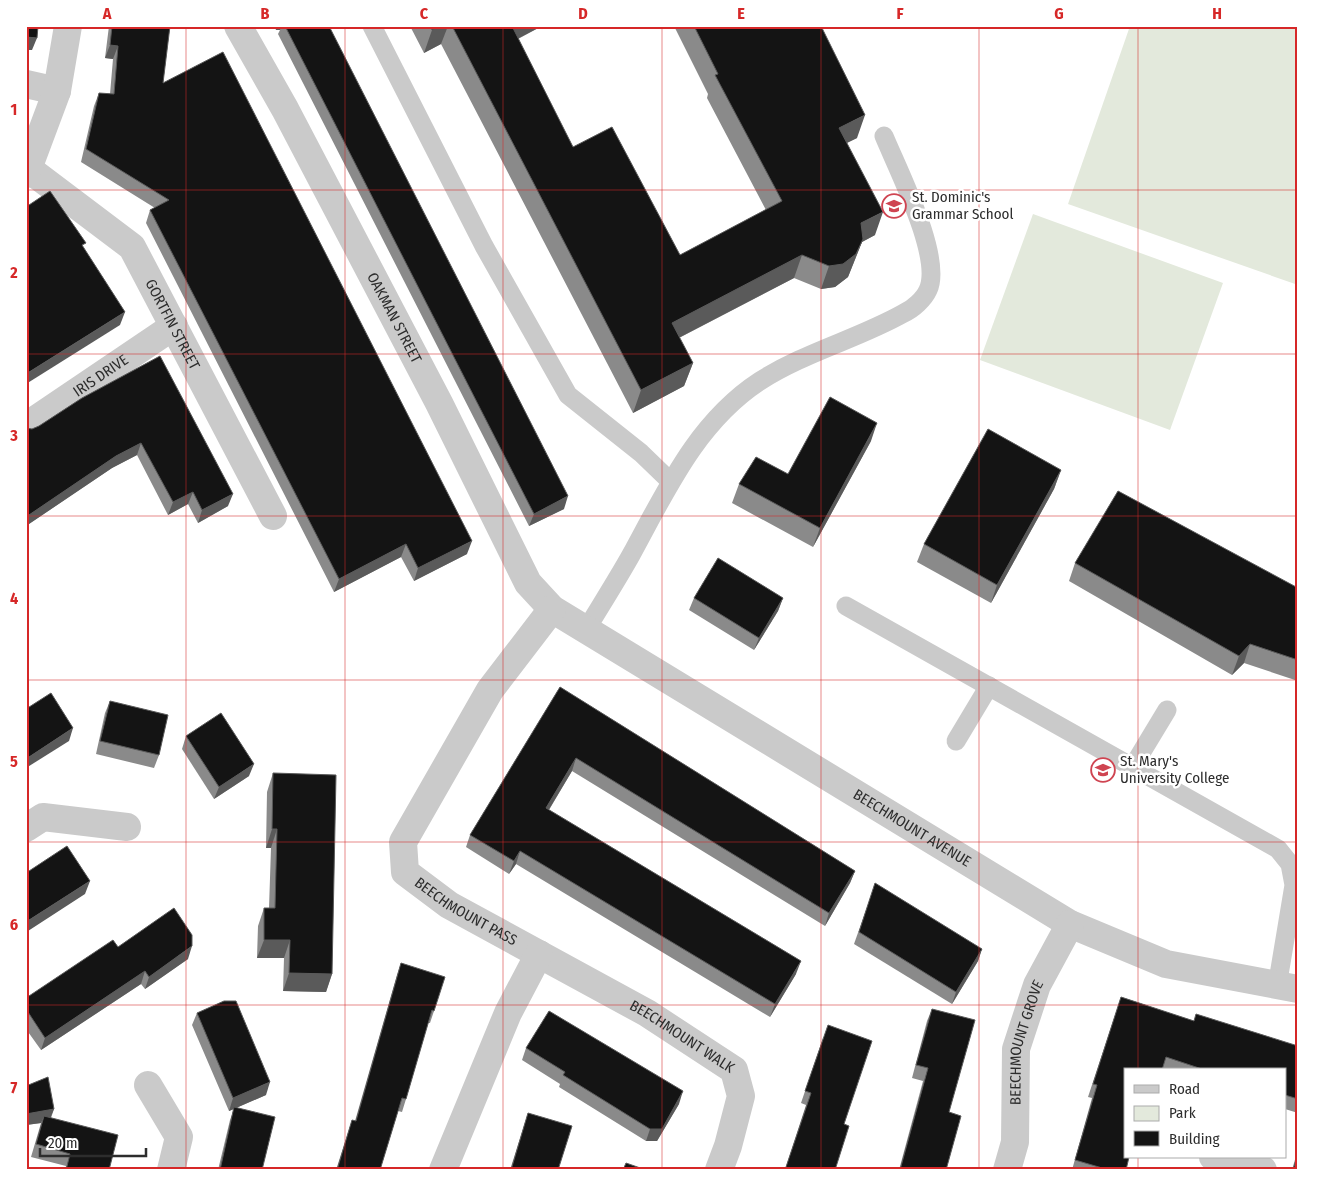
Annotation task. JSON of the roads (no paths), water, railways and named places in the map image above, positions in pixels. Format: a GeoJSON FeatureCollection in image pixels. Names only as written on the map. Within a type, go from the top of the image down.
{"type":"FeatureCollection","features":[{"type":"Feature","properties":{"kind":"street"},"geometry":{"type":"LineString","coordinates":[[28,172],[58,91],[68,26]]}},
{"type":"Feature","properties":{"kind":"street","name":"OAKMAN STREET"},"geometry":{"type":"LineString","coordinates":[[238,26],[285,110],[439,403],[528,583],[552,609]]}},
{"type":"Feature","properties":{"kind":"street"},"geometry":{"type":"LineString","coordinates":[[26,84],[58,91]]}},
{"type":"Feature","properties":{"kind":"street","name":"GORTFIN STREET"},"geometry":{"type":"LineString","coordinates":[[28,172],[132,247],[273,516]]}},
{"type":"Feature","properties":{"kind":"street","name":"IRIS DRIVE"},"geometry":{"type":"LineString","coordinates":[[26,426],[174,326]]}},
{"type":"Feature","properties":{"kind":"street","name":"BEECHMOUNT AVENUE"},"geometry":{"type":"LineString","coordinates":[[552,609],[1070,924],[1166,964],[1287,988]]}},
{"type":"Feature","properties":{"kind":"street","name":"BEECHMOUNT PASS"},"geometry":{"type":"LineString","coordinates":[[539,954],[449,904],[405,872],[403,842],[490,690],[552,609]]}},
{"type":"Feature","properties":{"kind":"street"},"geometry":{"type":"LineString","coordinates":[[26,828],[43,817],[128,827]]}},
{"type":"Feature","properties":{"kind":"street","name":"BEECHMOUNT GROVE"},"geometry":{"type":"LineString","coordinates":[[1006,1170],[1015,1142],[1016,1049],[1037,985],[1070,924]]}},
{"type":"Feature","properties":{"kind":"street"},"geometry":{"type":"LineString","coordinates":[[443,1170],[508,1013],[539,954]]}},
{"type":"Feature","properties":{"kind":"street","name":"BEECHMOUNT WALK"},"geometry":{"type":"LineString","coordinates":[[539,954],[647,1013],[734,1070],[741,1096],[728,1146],[719,1170]]}},
{"type":"Feature","properties":{"kind":"street"},"geometry":{"type":"LineString","coordinates":[[148,1085],[179,1137],[172,1170]]}},
{"type":"Feature","properties":{"kind":"street"},"geometry":{"type":"LineString","coordinates":[[1222,1162],[1263,1170]]}},
{"type":"Feature","properties":{"kind":"lane"},"geometry":{"type":"LineString","coordinates":[[372,26],[484,246],[568,395],[641,453],[670,481]]}},
{"type":"Feature","properties":{"kind":"lane"},"geometry":{"type":"LineString","coordinates":[[586,630],[670,481],[714,420],[759,381],[793,363],[906,313],[928,290],[933,273],[924,232],[884,136]]}},
{"type":"Feature","properties":{"kind":"lane"},"geometry":{"type":"LineString","coordinates":[[846,606],[1278,849],[1290,864],[1296,885],[1287,988]]}},
{"type":"Feature","properties":{"kind":"lane"},"geometry":{"type":"LineString","coordinates":[[956,741],[989,686]]}},
{"type":"Feature","properties":{"kind":"lane"},"geometry":{"type":"LineString","coordinates":[[1132,768],[1167,710]]}},
{"type":"Feature","properties":{"kind":"place","name":"St. Dominic's Grammar School"},"geometry":{"type":"Point","coordinates":[894,206]}},
{"type":"Feature","properties":{"kind":"place","name":"St. Mary's University College"},"geometry":{"type":"Point","coordinates":[1103,770]}}]}
